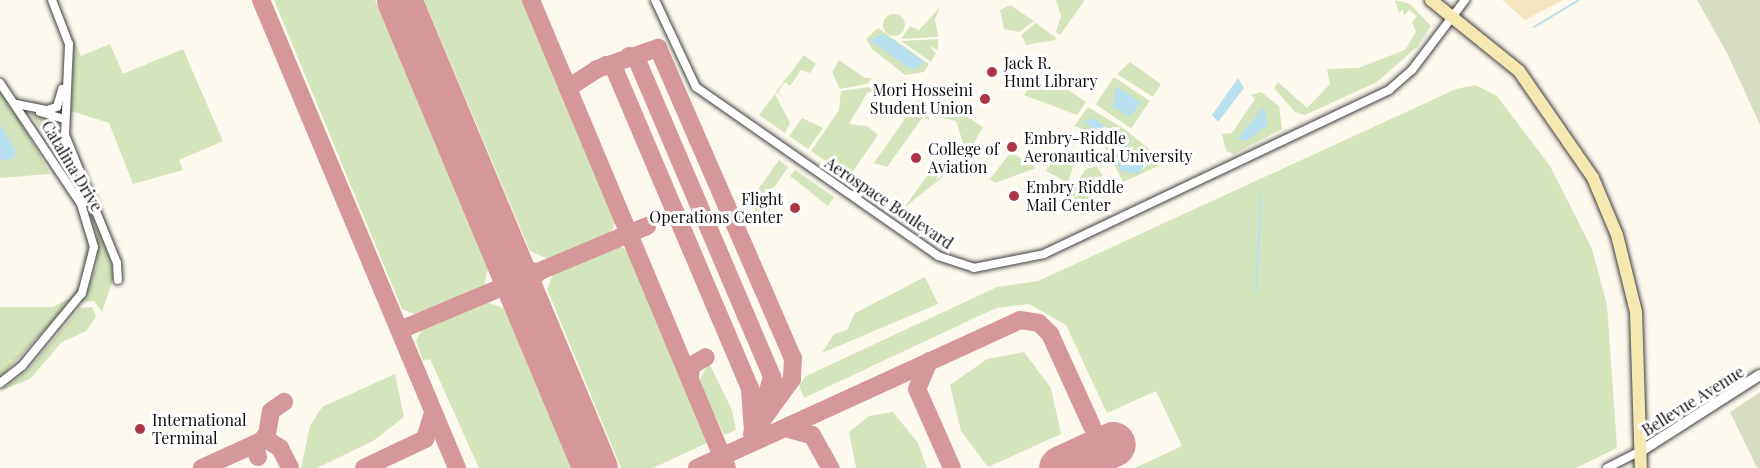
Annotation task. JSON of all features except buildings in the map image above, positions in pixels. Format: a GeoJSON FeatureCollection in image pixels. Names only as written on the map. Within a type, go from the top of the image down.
{"type":"FeatureCollection","features":[{"type":"Feature","properties":{"kind":"main road"},"geometry":{"type":"LineString","coordinates":[[1431,0],[1502,53],[1534,89],[1571,139],[1605,207],[1636,312],[1641,468]]}},
{"type":"Feature","properties":{"kind":"street"},"geometry":{"type":"LineString","coordinates":[[52,0],[69,57],[65,135],[117,262],[118,280]]}},
{"type":"Feature","properties":{"kind":"street","name":"Aerospace Boulevard"},"geometry":{"type":"LineString","coordinates":[[655,0],[696,87],[939,256],[974,268],[1044,254],[1389,90],[1412,70],[1465,0]]}},
{"type":"Feature","properties":{"kind":"street"},"geometry":{"type":"LineString","coordinates":[[37,110],[57,107],[69,57]]}},
{"type":"Feature","properties":{"kind":"street","name":"Catalina Drive"},"geometry":{"type":"LineString","coordinates":[[0,83],[81,204],[94,247],[82,294],[22,366],[0,382]]}},
{"type":"Feature","properties":{"kind":"street"},"geometry":{"type":"LineString","coordinates":[[16,104],[65,119]]}},
{"type":"Feature","properties":{"kind":"street","name":"Bellevue Avenue"},"geometry":{"type":"LineString","coordinates":[[1641,451],[1760,375]]}},
{"type":"Feature","properties":{"kind":"street"},"geometry":{"type":"LineString","coordinates":[[1607,468],[1641,451]]}},
{"type":"Feature","properties":{"kind":"green space"},"geometry":{"type":"Polygon","coordinates":[[[274,0],[375,0],[488,270],[484,285],[416,315],[402,309],[274,0]]]}},
{"type":"Feature","properties":{"kind":"green space"},"geometry":{"type":"Polygon","coordinates":[[[424,0],[524,0],[617,218],[610,235],[550,260],[530,251],[424,0]]]}},
{"type":"Feature","properties":{"kind":"green space"},"geometry":{"type":"Polygon","coordinates":[[[1056,0],[1085,0],[1060,35],[1056,32],[1061,16],[1056,0]]]}},
{"type":"Feature","properties":{"kind":"green space"},"geometry":{"type":"Polygon","coordinates":[[[1395,0],[1410,4],[1431,26],[1418,46],[1377,82],[1305,115],[1295,112],[1274,88],[1278,82],[1307,108],[1330,84],[1327,69],[1358,68],[1405,50],[1416,32],[1412,22],[1417,16],[1409,10],[1404,16],[1403,9],[1399,13],[1395,0]]]}},
{"type":"Feature","properties":{"kind":"green space"},"geometry":{"type":"Polygon","coordinates":[[[1697,0],[1760,0],[1760,125],[1727,53],[1697,0]]]}},
{"type":"Feature","properties":{"kind":"green space"},"geometry":{"type":"Polygon","coordinates":[[[1010,5],[1034,21],[1019,32],[1004,29],[1000,10],[1010,5]]]}},
{"type":"Feature","properties":{"kind":"green space"},"geometry":{"type":"Polygon","coordinates":[[[940,7],[935,19],[938,37],[901,39],[910,26],[919,30],[940,7]]]}},
{"type":"Feature","properties":{"kind":"green space"},"geometry":{"type":"Polygon","coordinates":[[[894,14],[902,17],[905,25],[902,33],[894,36],[886,33],[883,25],[886,17],[894,14]]]}},
{"type":"Feature","properties":{"kind":"green space"},"geometry":{"type":"Polygon","coordinates":[[[1036,23],[1056,38],[1055,40],[1026,45],[1021,35],[1036,23]]]}},
{"type":"Feature","properties":{"kind":"green space"},"geometry":{"type":"Polygon","coordinates":[[[878,28],[929,64],[924,72],[905,75],[872,49],[866,39],[878,28]]]}},
{"type":"Feature","properties":{"kind":"green space"},"geometry":{"type":"Polygon","coordinates":[[[938,39],[938,50],[929,46],[936,53],[931,62],[901,41],[938,39]]]}},
{"type":"Feature","properties":{"kind":"green space"},"geometry":{"type":"Polygon","coordinates":[[[74,40],[81,56],[110,44],[123,74],[183,49],[223,141],[179,160],[183,170],[133,184],[109,123],[71,111],[74,40]]]}},
{"type":"Feature","properties":{"kind":"green space"},"geometry":{"type":"Polygon","coordinates":[[[804,55],[816,64],[810,73],[801,70],[790,86],[785,82],[778,92],[782,97],[776,92],[804,55]]]}},
{"type":"Feature","properties":{"kind":"green space"},"geometry":{"type":"Polygon","coordinates":[[[839,60],[865,78],[872,78],[867,84],[840,89],[832,72],[839,60]]]}},
{"type":"Feature","properties":{"kind":"green space"},"geometry":{"type":"Polygon","coordinates":[[[1130,62],[1161,84],[1153,97],[1117,74],[1130,62]]]}},
{"type":"Feature","properties":{"kind":"green space"},"geometry":{"type":"Polygon","coordinates":[[[1041,71],[1086,102],[1077,115],[1024,95],[1041,71]]]}},
{"type":"Feature","properties":{"kind":"green space"},"geometry":{"type":"Polygon","coordinates":[[[1114,77],[1150,101],[1131,128],[1096,104],[1114,77]]]}},
{"type":"Feature","properties":{"kind":"green space"},"geometry":{"type":"Polygon","coordinates":[[[1475,85],[1497,96],[1550,166],[1592,249],[1607,305],[1617,448],[1576,468],[1135,468],[1182,446],[1156,391],[1107,413],[1066,325],[1029,304],[996,308],[804,398],[799,385],[806,376],[997,287],[1038,281],[1456,89],[1475,85]]]}},
{"type":"Feature","properties":{"kind":"green space"},"geometry":{"type":"Polygon","coordinates":[[[868,87],[875,91],[867,93],[849,124],[867,126],[878,135],[849,177],[811,151],[839,110],[841,91],[868,87]]]}},
{"type":"Feature","properties":{"kind":"green space"},"geometry":{"type":"Polygon","coordinates":[[[0,92],[8,99],[50,174],[0,178],[0,92]]]}},
{"type":"Feature","properties":{"kind":"green space"},"geometry":{"type":"Polygon","coordinates":[[[929,92],[983,127],[967,155],[956,121],[936,116],[929,92]]]}},
{"type":"Feature","properties":{"kind":"green space"},"geometry":{"type":"Polygon","coordinates":[[[1261,92],[1279,106],[1282,129],[1234,154],[1226,151],[1222,134],[1232,133],[1255,99],[1251,95],[1261,92]]]}},
{"type":"Feature","properties":{"kind":"green space"},"geometry":{"type":"Polygon","coordinates":[[[775,94],[790,123],[785,133],[759,115],[775,94]]]}},
{"type":"Feature","properties":{"kind":"green space"},"geometry":{"type":"Polygon","coordinates":[[[921,96],[929,120],[923,117],[887,167],[874,163],[921,96]]]}},
{"type":"Feature","properties":{"kind":"green space"},"geometry":{"type":"Polygon","coordinates":[[[1088,107],[1126,130],[1165,163],[1123,182],[1098,134],[1074,126],[1088,107]]]}},
{"type":"Feature","properties":{"kind":"green space"},"geometry":{"type":"Polygon","coordinates":[[[30,113],[57,121],[78,178],[75,180],[30,113]]]}},
{"type":"Feature","properties":{"kind":"green space"},"geometry":{"type":"Polygon","coordinates":[[[802,118],[823,128],[808,149],[789,136],[802,118]]]}},
{"type":"Feature","properties":{"kind":"green space"},"geometry":{"type":"Polygon","coordinates":[[[1011,152],[1036,168],[995,183],[990,179],[1011,152]]]}},
{"type":"Feature","properties":{"kind":"green space"},"geometry":{"type":"Polygon","coordinates":[[[1058,153],[1073,166],[1068,183],[1046,171],[1058,153]]]}},
{"type":"Feature","properties":{"kind":"green space"},"geometry":{"type":"Polygon","coordinates":[[[779,160],[788,167],[767,198],[774,203],[763,218],[755,211],[755,194],[779,160]]]}},
{"type":"Feature","properties":{"kind":"green space"},"geometry":{"type":"Polygon","coordinates":[[[937,162],[946,174],[904,208],[937,162]]]}},
{"type":"Feature","properties":{"kind":"green space"},"geometry":{"type":"Polygon","coordinates":[[[1097,166],[1110,189],[1074,205],[1069,193],[1086,169],[1097,166]]]}},
{"type":"Feature","properties":{"kind":"green space"},"geometry":{"type":"Polygon","coordinates":[[[795,170],[834,197],[828,206],[790,176],[795,170]]]}},
{"type":"Feature","properties":{"kind":"green space"},"geometry":{"type":"Polygon","coordinates":[[[97,225],[115,273],[102,312],[94,301],[81,302],[97,265],[97,225]]]}},
{"type":"Feature","properties":{"kind":"green space"},"geometry":{"type":"Polygon","coordinates":[[[87,237],[89,263],[78,294],[0,378],[0,307],[53,307],[70,298],[81,283],[87,237]]]}},
{"type":"Feature","properties":{"kind":"green space"},"geometry":{"type":"Polygon","coordinates":[[[621,246],[632,255],[709,437],[709,442],[653,468],[621,468],[547,289],[554,272],[621,246]]]}},
{"type":"Feature","properties":{"kind":"green space"},"geometry":{"type":"Polygon","coordinates":[[[925,277],[938,304],[822,353],[834,334],[847,330],[855,313],[925,277]]]}},
{"type":"Feature","properties":{"kind":"green space"},"geometry":{"type":"Polygon","coordinates":[[[486,302],[504,308],[571,468],[479,468],[430,359],[423,361],[416,341],[421,331],[486,302]]]}},
{"type":"Feature","properties":{"kind":"green space"},"geometry":{"type":"Polygon","coordinates":[[[92,307],[96,317],[86,331],[62,342],[30,379],[0,391],[28,370],[80,308],[92,307]]]}},
{"type":"Feature","properties":{"kind":"green space"},"geometry":{"type":"Polygon","coordinates":[[[1024,352],[1051,388],[1061,434],[988,467],[961,431],[950,385],[987,359],[1024,352]]]}},
{"type":"Feature","properties":{"kind":"green space"},"geometry":{"type":"Polygon","coordinates":[[[709,363],[732,410],[736,430],[724,435],[699,381],[709,363]]]}},
{"type":"Feature","properties":{"kind":"green space"},"geometry":{"type":"Polygon","coordinates":[[[395,374],[404,417],[373,441],[317,468],[301,468],[310,426],[322,407],[395,374]]]}},
{"type":"Feature","properties":{"kind":"green space"},"geometry":{"type":"Polygon","coordinates":[[[1760,392],[1760,468],[1757,468],[1730,412],[1760,392]]]}},
{"type":"Feature","properties":{"kind":"green space"},"geometry":{"type":"Polygon","coordinates":[[[893,412],[918,443],[927,468],[856,468],[849,432],[869,416],[893,412]]]}},
{"type":"Feature","properties":{"kind":"sand"},"geometry":{"type":"Polygon","coordinates":[[[1502,0],[1563,0],[1525,20],[1502,0]]]}},
{"type":"Feature","properties":{"kind":"water"},"geometry":{"type":"Polygon","coordinates":[[[884,34],[923,61],[918,68],[909,68],[869,40],[884,34]]]}},
{"type":"Feature","properties":{"kind":"water"},"geometry":{"type":"Polygon","coordinates":[[[1238,78],[1244,88],[1218,122],[1212,115],[1238,78]]]}},
{"type":"Feature","properties":{"kind":"water"},"geometry":{"type":"Polygon","coordinates":[[[1116,87],[1141,102],[1130,117],[1113,107],[1116,87]]]}},
{"type":"Feature","properties":{"kind":"water"},"geometry":{"type":"Polygon","coordinates":[[[1264,106],[1268,125],[1248,140],[1237,140],[1264,106]]]}},
{"type":"Feature","properties":{"kind":"water"},"geometry":{"type":"Polygon","coordinates":[[[1094,118],[1143,158],[1145,166],[1137,174],[1121,171],[1104,135],[1083,122],[1094,118]]]}},
{"type":"Feature","properties":{"kind":"water"},"geometry":{"type":"Polygon","coordinates":[[[0,124],[16,151],[13,159],[0,160],[0,124]]]}},
{"type":"Feature","properties":{"kind":"waterway"},"geometry":{"type":"LineString","coordinates":[[1534,27],[1579,0]]}},
{"type":"Feature","properties":{"kind":"waterway"},"geometry":{"type":"LineString","coordinates":[[1256,293],[1261,194]]}},
{"type":"Feature","properties":{"kind":"taxiway"},"geometry":{"type":"LineString","coordinates":[[261,0],[457,468]]}},
{"type":"Feature","properties":{"kind":"taxiway"},"geometry":{"type":"LineString","coordinates":[[531,0],[727,468]]}},
{"type":"Feature","properties":{"kind":"taxiway"},"geometry":{"type":"LineString","coordinates":[[568,88],[597,69],[658,48],[793,358],[792,379],[752,434]]}},
{"type":"Feature","properties":{"kind":"taxiway"},"geometry":{"type":"LineString","coordinates":[[629,56],[637,60],[772,377],[763,408]]}},
{"type":"Feature","properties":{"kind":"taxiway"},"geometry":{"type":"LineString","coordinates":[[606,65],[614,68],[750,389],[753,431]]}},
{"type":"Feature","properties":{"kind":"taxiway"},"geometry":{"type":"LineString","coordinates":[[400,330],[647,226]]}},
{"type":"Feature","properties":{"kind":"taxiway"},"geometry":{"type":"LineString","coordinates":[[503,250],[519,270],[538,272]]}},
{"type":"Feature","properties":{"kind":"taxiway"},"geometry":{"type":"LineString","coordinates":[[529,310],[526,286],[538,272]]}},
{"type":"Feature","properties":{"kind":"taxiway"},"geometry":{"type":"LineString","coordinates":[[697,468],[1020,320],[1039,323],[1050,334],[1092,426]]}},
{"type":"Feature","properties":{"kind":"taxiway"},"geometry":{"type":"LineString","coordinates":[[690,378],[691,366],[706,357]]}},
{"type":"Feature","properties":{"kind":"taxiway"},"geometry":{"type":"LineString","coordinates":[[929,361],[917,389],[952,468]]}},
{"type":"Feature","properties":{"kind":"taxiway"},"geometry":{"type":"LineString","coordinates":[[258,457],[255,448],[267,434],[271,411],[284,402]]}},
{"type":"Feature","properties":{"kind":"taxiway"},"geometry":{"type":"LineString","coordinates":[[364,468],[425,439],[433,412]]}},
{"type":"Feature","properties":{"kind":"taxiway"},"geometry":{"type":"LineString","coordinates":[[785,428],[812,435],[830,468]]}},
{"type":"Feature","properties":{"kind":"taxiway"},"geometry":{"type":"LineString","coordinates":[[202,468],[266,439],[280,448],[290,468]]}},
{"type":"Feature","properties":{"kind":"runway"},"geometry":{"type":"LineString","coordinates":[[399,0],[595,468]]}},
{"type":"Feature","properties":{"kind":"runway"},"geometry":{"type":"LineString","coordinates":[[1061,468],[1113,444]]}},
{"type":"Feature","properties":{"kind":"place","name":"Jack R. Hunt Library"},"geometry":{"type":"Point","coordinates":[992,72]}},
{"type":"Feature","properties":{"kind":"place","name":"Mori Hosseini Student Union"},"geometry":{"type":"Point","coordinates":[985,99]}},
{"type":"Feature","properties":{"kind":"place","name":"Embry-Riddle Aeronautical University"},"geometry":{"type":"Point","coordinates":[1012,147]}},
{"type":"Feature","properties":{"kind":"place","name":"College of Aviation"},"geometry":{"type":"Point","coordinates":[916,158]}},
{"type":"Feature","properties":{"kind":"place","name":"Embry Riddle Mail Center"},"geometry":{"type":"Point","coordinates":[1014,196]}},
{"type":"Feature","properties":{"kind":"place","name":"Flight Operations Center"},"geometry":{"type":"Point","coordinates":[795,208]}},
{"type":"Feature","properties":{"kind":"place","name":"International Terminal"},"geometry":{"type":"Point","coordinates":[140,429]}}]}
